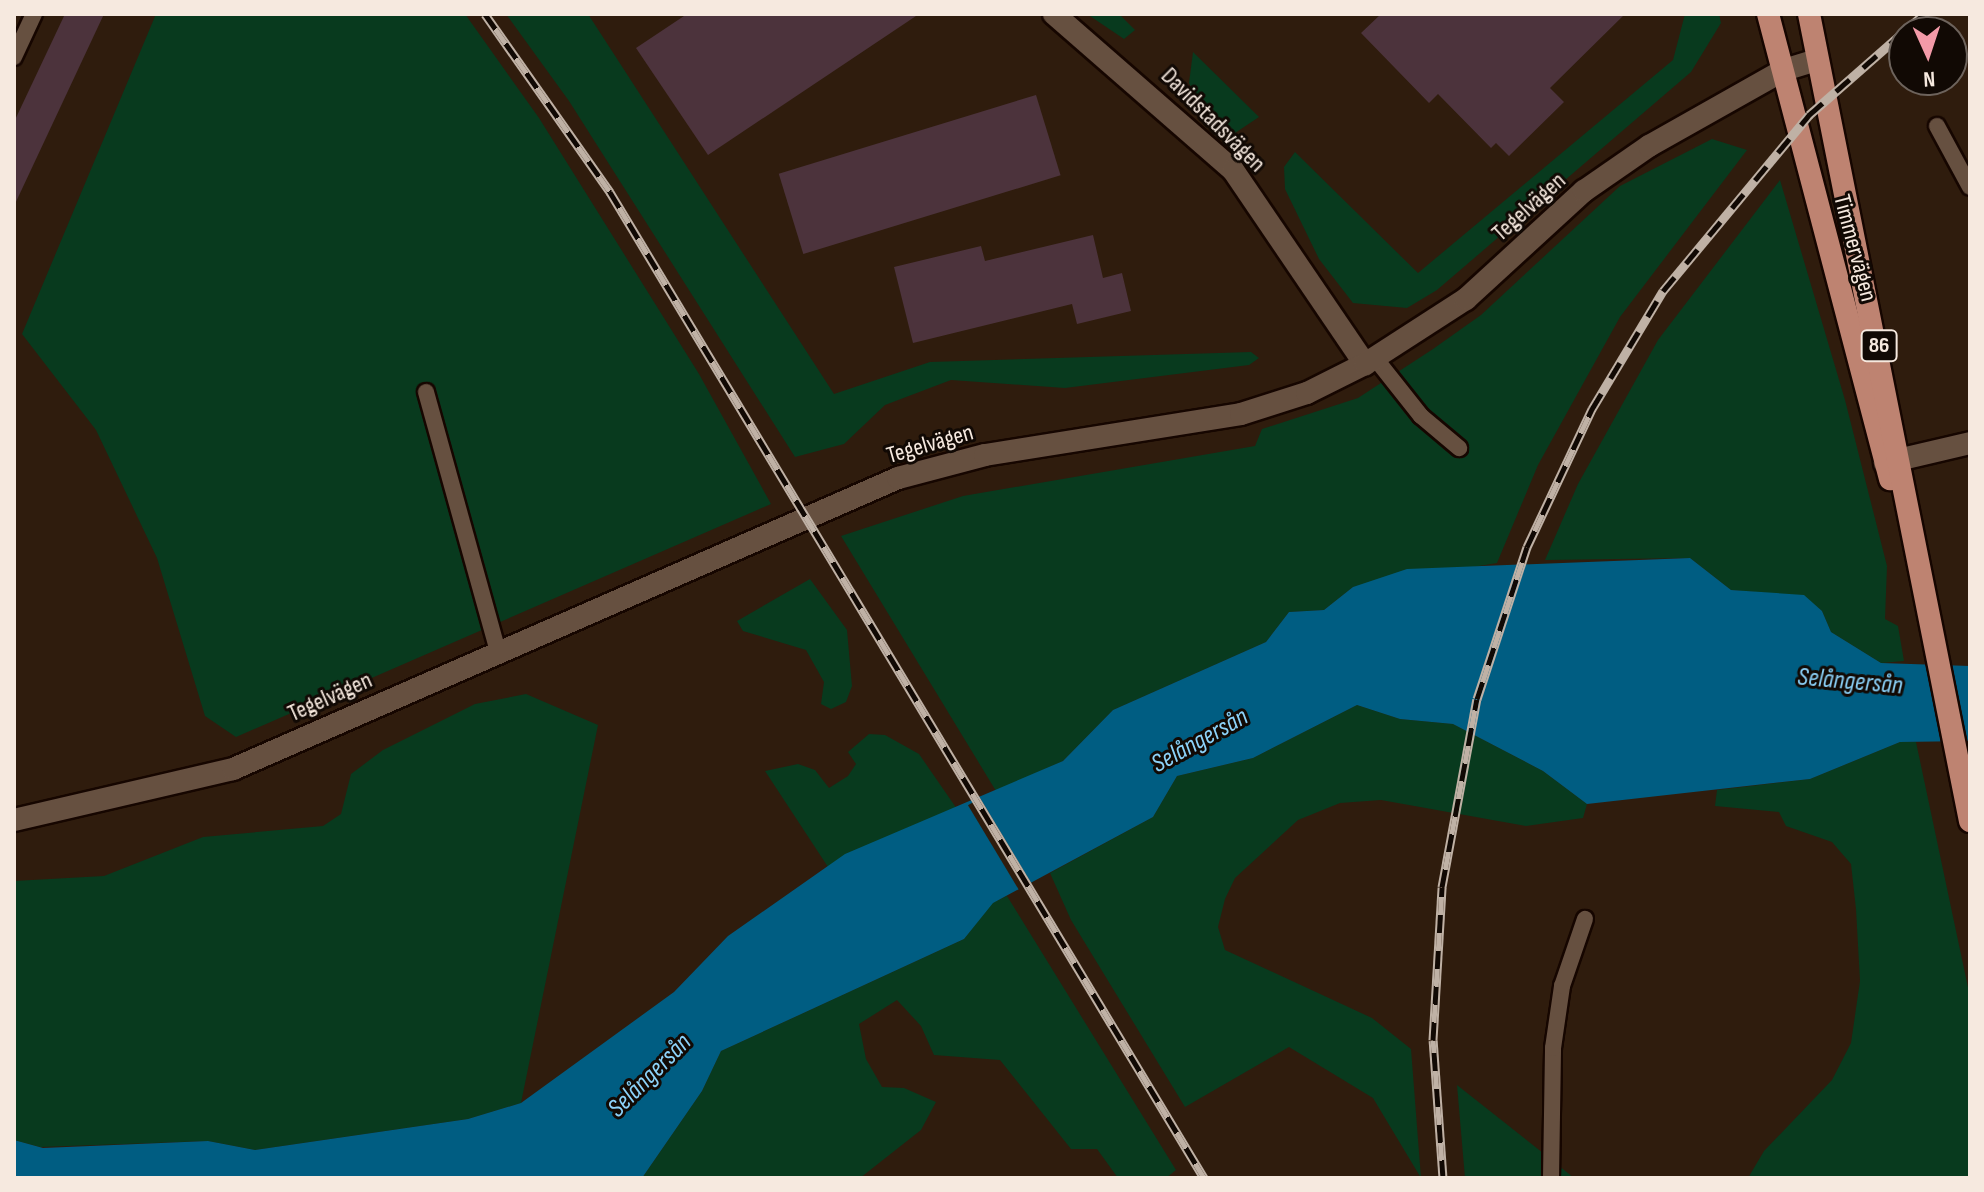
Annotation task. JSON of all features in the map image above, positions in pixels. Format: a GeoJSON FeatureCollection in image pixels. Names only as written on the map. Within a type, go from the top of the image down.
{"type":"FeatureCollection","features":[{"type":"Feature","properties":{"kind":"main road","name":"Timmervägen"},"geometry":{"type":"LineString","coordinates":[[1768,14],[1892,461],[1970,821]]}},
{"type":"Feature","properties":{"kind":"main road","name":"Timmervägen"},"geometry":{"type":"LineString","coordinates":[[1809,14],[1816,60],[1865,272],[1892,461]]}},
{"type":"Feature","properties":{"kind":"street","name":"Davidstadsvägen"},"geometry":{"type":"LineString","coordinates":[[1054,14],[1233,170],[1370,361]]}},
{"type":"Feature","properties":{"kind":"street","name":"Tegelvägen"},"geometry":{"type":"LineString","coordinates":[[14,820],[199,781],[898,478],[985,455],[1241,414],[1307,393],[1370,361],[1466,299],[1584,191],[1701,114],[1784,70],[1816,60]]}},
{"type":"Feature","properties":{"kind":"street"},"geometry":{"type":"LineString","coordinates":[[1892,461],[1970,443]]}},
{"type":"Feature","properties":{"kind":"lane"},"geometry":{"type":"LineString","coordinates":[[14,57],[34,14]]}},
{"type":"Feature","properties":{"kind":"lane"},"geometry":{"type":"LineString","coordinates":[[1937,126],[1970,187]]}},
{"type":"Feature","properties":{"kind":"lane"},"geometry":{"type":"LineString","coordinates":[[1370,361],[1421,416],[1459,448]]}},
{"type":"Feature","properties":{"kind":"lane"},"geometry":{"type":"LineString","coordinates":[[426,392],[498,652]]}},
{"type":"Feature","properties":{"kind":"lane"},"geometry":{"type":"LineString","coordinates":[[1551,1178],[1553,1048],[1562,986],[1585,919]]}},
{"type":"Feature","properties":{"kind":"green space"},"geometry":{"type":"Polygon","coordinates":[[[156,14],[465,14],[539,118],[699,374],[771,504],[236,737],[205,716],[157,558],[96,430],[22,334],[156,14]]]}},
{"type":"Feature","properties":{"kind":"green space"},"geometry":{"type":"Polygon","coordinates":[[[506,14],[588,14],[834,394],[930,362],[1251,352],[1259,358],[1249,365],[1065,388],[951,380],[885,405],[844,444],[795,457],[569,101],[506,14]]]}},
{"type":"Feature","properties":{"kind":"green space"},"geometry":{"type":"Polygon","coordinates":[[[1087,14],[1119,14],[1135,30],[1124,39],[1087,14]]]}},
{"type":"Feature","properties":{"kind":"green space"},"geometry":{"type":"Polygon","coordinates":[[[1685,14],[1719,14],[1721,23],[1691,72],[1437,290],[1407,308],[1353,303],[1319,259],[1285,189],[1284,167],[1295,152],[1418,273],[1673,60],[1685,14]]]}},
{"type":"Feature","properties":{"kind":"green space"},"geometry":{"type":"Polygon","coordinates":[[[1193,52],[1259,117],[1235,133],[1203,111],[1189,83],[1193,52]]]}},
{"type":"Feature","properties":{"kind":"green space"},"geometry":{"type":"Polygon","coordinates":[[[1712,139],[1747,150],[1620,317],[1538,465],[1497,563],[1353,587],[1324,610],[1289,612],[1266,642],[1113,710],[1063,761],[996,791],[841,536],[963,496],[1255,446],[1262,429],[1358,398],[1433,349],[1481,315],[1620,186],[1712,139]]]}},
{"type":"Feature","properties":{"kind":"green space"},"geometry":{"type":"Polygon","coordinates":[[[1780,180],[1845,400],[1887,566],[1885,619],[1898,626],[1904,661],[1881,663],[1831,632],[1822,611],[1804,596],[1731,590],[1690,558],[1545,560],[1578,484],[1658,340],[1780,180]]]}},
{"type":"Feature","properties":{"kind":"green space"},"geometry":{"type":"Polygon","coordinates":[[[810,579],[847,630],[852,686],[846,702],[831,709],[821,704],[824,682],[806,650],[743,631],[737,621],[810,579]]]}},
{"type":"Feature","properties":{"kind":"green space"},"geometry":{"type":"Polygon","coordinates":[[[526,694],[598,725],[521,1103],[468,1119],[255,1150],[208,1141],[40,1147],[14,1140],[14,881],[104,876],[203,837],[323,826],[341,814],[351,774],[383,750],[475,704],[526,694]]]}},
{"type":"Feature","properties":{"kind":"green space"},"geometry":{"type":"Polygon","coordinates":[[[1357,705],[1400,719],[1453,724],[1543,771],[1587,804],[1583,818],[1526,826],[1381,800],[1340,803],[1298,820],[1235,878],[1225,899],[1218,927],[1225,950],[1372,1018],[1411,1049],[1421,1178],[1373,1098],[1289,1047],[1185,1107],[1071,920],[1050,873],[1153,817],[1177,776],[1253,758],[1357,705]]]}},
{"type":"Feature","properties":{"kind":"green space"},"geometry":{"type":"Polygon","coordinates":[[[869,734],[885,735],[919,754],[957,809],[828,867],[765,771],[798,764],[815,770],[829,788],[848,776],[856,764],[848,752],[869,734]]]}},
{"type":"Feature","properties":{"kind":"green space"},"geometry":{"type":"Polygon","coordinates":[[[1900,742],[1916,742],[1970,997],[1970,1178],[1748,1178],[1764,1151],[1832,1080],[1851,1043],[1860,981],[1856,909],[1851,864],[1832,842],[1786,826],[1779,812],[1715,806],[1717,790],[1810,779],[1900,742]]]}},
{"type":"Feature","properties":{"kind":"green space"},"geometry":{"type":"Polygon","coordinates":[[[1007,896],[1176,1170],[1166,1178],[1118,1178],[1097,1149],[1071,1149],[1000,1060],[934,1055],[921,1026],[897,1000],[859,1024],[866,1059],[882,1087],[904,1088],[936,1102],[921,1130],[860,1178],[642,1178],[702,1091],[721,1051],[964,939],[992,903],[1007,896]]]}},
{"type":"Feature","properties":{"kind":"green space"},"geometry":{"type":"Polygon","coordinates":[[[1457,1085],[1543,1153],[1574,1178],[1465,1178],[1457,1085]]]}},
{"type":"Feature","properties":{"kind":"water","name":"Selångersån"},"geometry":{"type":"Polygon","coordinates":[[[1690,558],[1731,590],[1804,595],[1822,611],[1831,632],[1881,663],[1970,666],[1970,741],[1900,742],[1810,779],[1587,804],[1543,771],[1453,724],[1400,719],[1357,705],[1253,758],[1177,776],[1153,817],[993,903],[964,939],[721,1051],[702,1091],[642,1178],[14,1178],[14,1140],[43,1148],[208,1141],[255,1150],[468,1119],[521,1103],[674,992],[728,936],[845,854],[1063,761],[1113,710],[1266,642],[1289,612],[1324,610],[1353,587],[1407,569],[1690,558]]]}},
{"type":"Feature","properties":{"kind":"pier"},"geometry":{"type":"Polygon","coordinates":[[[980,798],[1031,883],[1019,890],[968,805],[980,798]]]}},
{"type":"Feature","properties":{"kind":"building"},"geometry":{"type":"Polygon","coordinates":[[[65,14],[104,14],[14,206],[14,122],[65,14]]]}},
{"type":"Feature","properties":{"kind":"building"},"geometry":{"type":"Polygon","coordinates":[[[687,14],[919,14],[708,155],[636,48],[687,14]]]}},
{"type":"Feature","properties":{"kind":"building"},"geometry":{"type":"Polygon","coordinates":[[[1381,14],[1625,14],[1550,88],[1564,102],[1509,156],[1496,143],[1491,148],[1438,94],[1429,103],[1361,33],[1381,14]]]}},
{"type":"Feature","properties":{"kind":"building"},"geometry":{"type":"Polygon","coordinates":[[[1036,95],[1061,175],[803,254],[779,174],[1036,95]]]}},
{"type":"Feature","properties":{"kind":"building"},"geometry":{"type":"Polygon","coordinates":[[[1093,235],[1103,278],[1122,273],[1131,311],[1077,324],[1072,304],[913,343],[894,267],[981,246],[985,261],[1093,235]]]}},
{"type":"Feature","properties":{"kind":"railway"},"geometry":{"type":"LineString","coordinates":[[485,14],[610,192],[1204,1178]]}},
{"type":"Feature","properties":{"kind":"railway"},"geometry":{"type":"LineString","coordinates":[[1443,1178],[1433,1040],[1442,887],[1477,699],[1527,547],[1592,409],[1663,291],[1809,115],[1924,14]]}}]}
